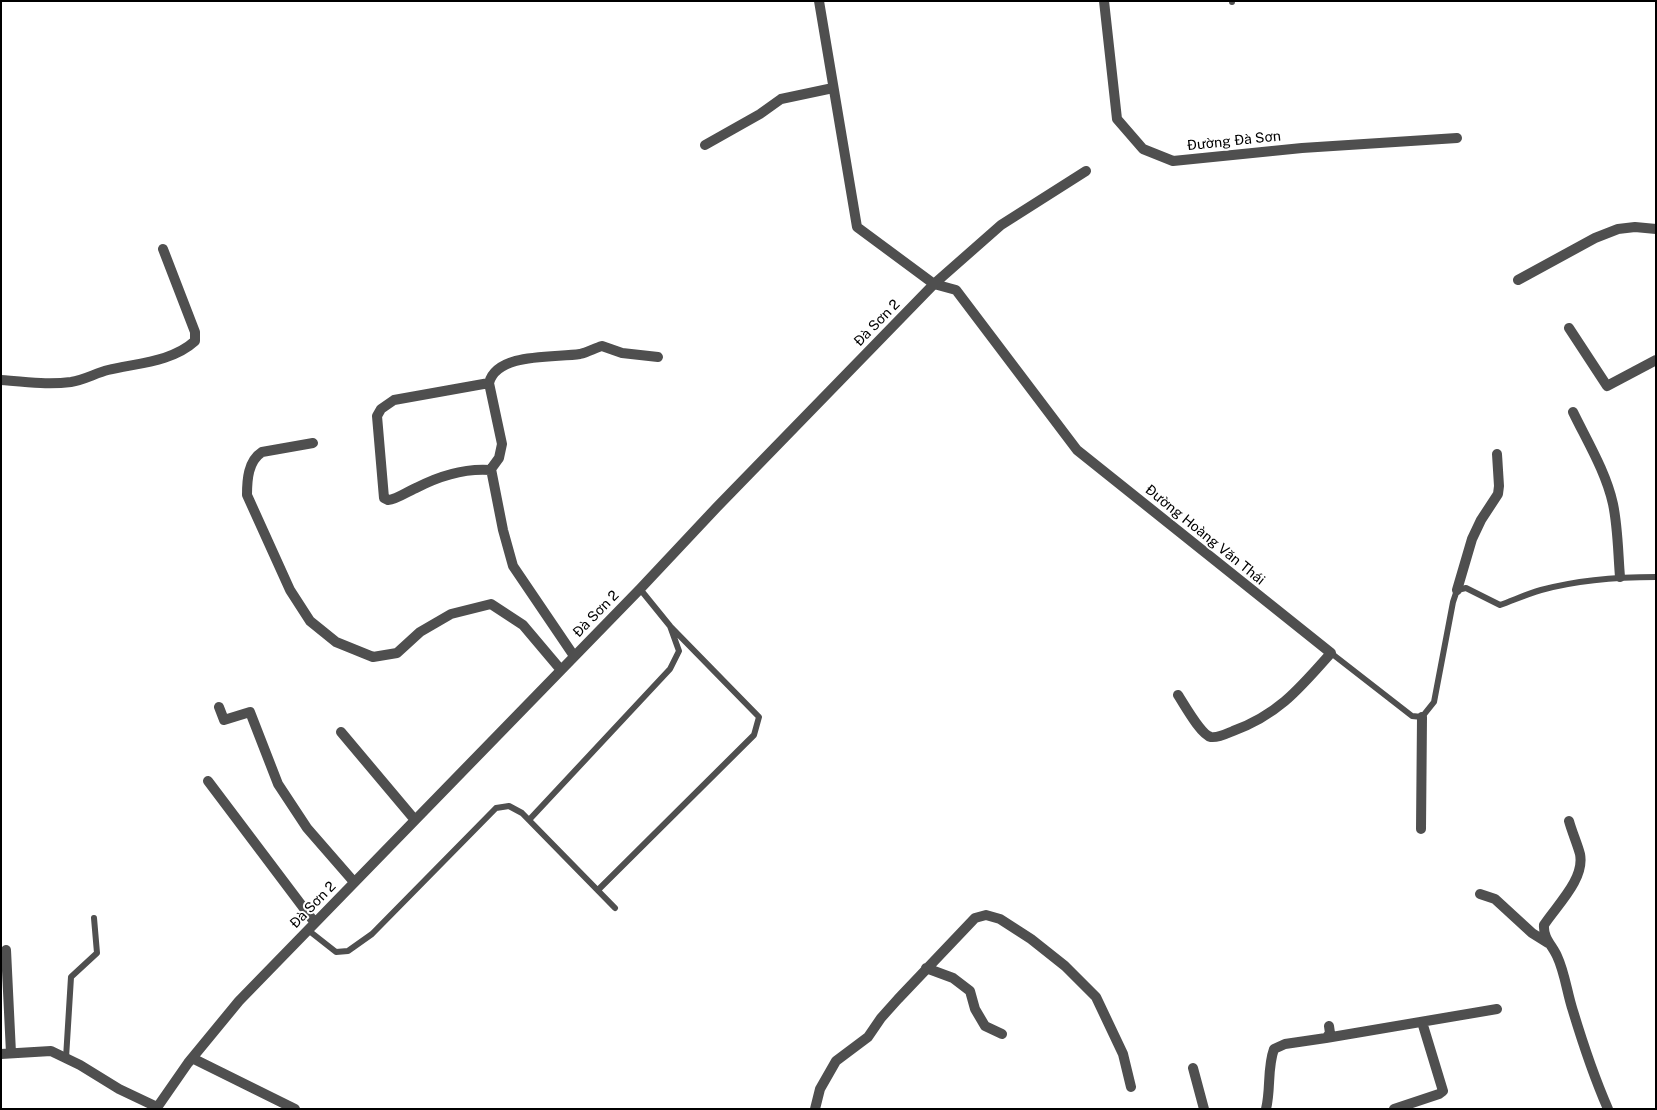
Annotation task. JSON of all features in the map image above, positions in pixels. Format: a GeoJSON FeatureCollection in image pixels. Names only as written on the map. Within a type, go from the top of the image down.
{"type":"FeatureCollection","features":[{"type":"Feature","properties":{"kind":"street"},"geometry":{"type":"LineString","coordinates":[[819,1],[857,227],[934,284]]}},
{"type":"Feature","properties":{"kind":"street","name":"Đường Đà Sơn"},"geometry":{"type":"LineString","coordinates":[[1104,1],[1117,120],[1143,149],[1174,161],[1302,148],[1457,138]]}},
{"type":"Feature","properties":{"kind":"street"},"geometry":{"type":"LineString","coordinates":[[705,145],[760,114],[781,99],[833,88]]}},
{"type":"Feature","properties":{"kind":"street","name":"Đà Sơn 2"},"geometry":{"type":"LineString","coordinates":[[156,1108],[192,1058],[239,1001],[640,590],[880,338],[934,284],[1001,225],[1086,171]]}},
{"type":"Feature","properties":{"kind":"street"},"geometry":{"type":"LineString","coordinates":[[1518,280],[1618,228],[1656,229]]}},
{"type":"Feature","properties":{"kind":"street"},"geometry":{"type":"LineString","coordinates":[[1,380],[72,382],[106,370],[176,354],[189,346],[195,341],[194,332],[163,249]]}},
{"type":"Feature","properties":{"kind":"street","name":"Đường Hoàng Văn Thái"},"geometry":{"type":"LineString","coordinates":[[934,284],[956,290],[1077,450],[1331,653]]}},
{"type":"Feature","properties":{"kind":"street"},"geometry":{"type":"LineString","coordinates":[[1569,328],[1607,386],[1656,360]]}},
{"type":"Feature","properties":{"kind":"street"},"geometry":{"type":"LineString","coordinates":[[574,656],[513,566],[503,530],[491,470],[499,458],[502,444],[489,383],[495,371],[512,362],[581,354],[602,346],[608,346],[622,353],[658,357]]}},
{"type":"Feature","properties":{"kind":"street"},"geometry":{"type":"LineString","coordinates":[[489,383],[394,400],[381,409],[378,416],[384,498],[388,500],[398,498],[441,477],[477,469],[491,470]]}},
{"type":"Feature","properties":{"kind":"street"},"geometry":{"type":"LineString","coordinates":[[1573,412],[1602,472],[1612,502],[1620,577]]}},
{"type":"Feature","properties":{"kind":"street"},"geometry":{"type":"LineString","coordinates":[[313,444],[262,452],[256,456],[251,467],[247,486],[247,496],[290,590],[310,621],[336,642],[373,657],[397,653],[420,632],[451,614],[491,604],[524,625],[561,670]]}},
{"type":"Feature","properties":{"kind":"street"},"geometry":{"type":"LineString","coordinates":[[1457,590],[1472,539],[1481,520],[1498,494],[1497,454]]}},
{"type":"Feature","properties":{"kind":"street"},"geometry":{"type":"LineString","coordinates":[[1178,695],[1203,732],[1210,737],[1220,736],[1246,727],[1270,714],[1300,688],[1331,653]]}},
{"type":"Feature","properties":{"kind":"street"},"geometry":{"type":"LineString","coordinates":[[219,707],[224,720],[250,712],[278,784],[307,828],[354,882]]}},
{"type":"Feature","properties":{"kind":"street"},"geometry":{"type":"LineString","coordinates":[[1421,829],[1422,717]]}},
{"type":"Feature","properties":{"kind":"street"},"geometry":{"type":"LineString","coordinates":[[341,732],[415,820]]}},
{"type":"Feature","properties":{"kind":"street"},"geometry":{"type":"LineString","coordinates":[[208,781],[311,927]]}},
{"type":"Feature","properties":{"kind":"street"},"geometry":{"type":"LineString","coordinates":[[1569,821],[1580,855],[1580,869],[1576,881],[1544,925],[1543,930],[1548,943],[1556,954],[1597,1085],[1608,1109]]}},
{"type":"Feature","properties":{"kind":"street"},"geometry":{"type":"LineString","coordinates":[[1480,894],[1495,899],[1532,933],[1548,943]]}},
{"type":"Feature","properties":{"kind":"street"},"geometry":{"type":"LineString","coordinates":[[815,1109],[820,1089],[836,1062],[868,1037],[881,1018],[926,968],[976,918],[986,915],[1000,919],[1031,939],[1065,966],[1096,997],[1119,1046],[1131,1087]]}},
{"type":"Feature","properties":{"kind":"street"},"geometry":{"type":"LineString","coordinates":[[6,950],[6,1054],[51,1051],[80,1065],[119,1089],[156,1108]]}},
{"type":"Feature","properties":{"kind":"street"},"geometry":{"type":"LineString","coordinates":[[926,968],[953,978],[970,990],[975,1009],[986,1026],[1002,1034]]}},
{"type":"Feature","properties":{"kind":"street"},"geometry":{"type":"LineString","coordinates":[[1266,1109],[1270,1059],[1274,1049],[1285,1044],[1497,1009]]}},
{"type":"Feature","properties":{"kind":"street"},"geometry":{"type":"LineString","coordinates":[[1394,1109],[1443,1091],[1422,1022]]}},
{"type":"Feature","properties":{"kind":"street"},"geometry":{"type":"LineString","coordinates":[[1326,1038],[1330,1034],[1329,1026]]}},
{"type":"Feature","properties":{"kind":"street"},"geometry":{"type":"LineString","coordinates":[[192,1058],[295,1109]]}},
{"type":"Feature","properties":{"kind":"street"},"geometry":{"type":"LineString","coordinates":[[1193,1068],[1204,1109]]}},
{"type":"Feature","properties":{"kind":"lane"},"geometry":{"type":"LineString","coordinates":[[1331,653],[1412,716],[1422,717],[1434,702],[1453,602],[1457,590],[1466,588],[1500,605],[1540,590],[1620,577],[1656,578]]}},
{"type":"Feature","properties":{"kind":"lane"},"geometry":{"type":"LineString","coordinates":[[598,890],[754,736],[759,717],[670,626],[640,590]]}},
{"type":"Feature","properties":{"kind":"lane"},"geometry":{"type":"LineString","coordinates":[[529,820],[670,669],[679,651],[670,626]]}},
{"type":"Feature","properties":{"kind":"lane"},"geometry":{"type":"LineString","coordinates":[[311,927],[336,952],[348,952],[372,934],[496,808],[509,806],[522,813],[615,908]]}},
{"type":"Feature","properties":{"kind":"lane"},"geometry":{"type":"LineString","coordinates":[[66,1058],[71,977],[97,953],[94,918]]}}]}
